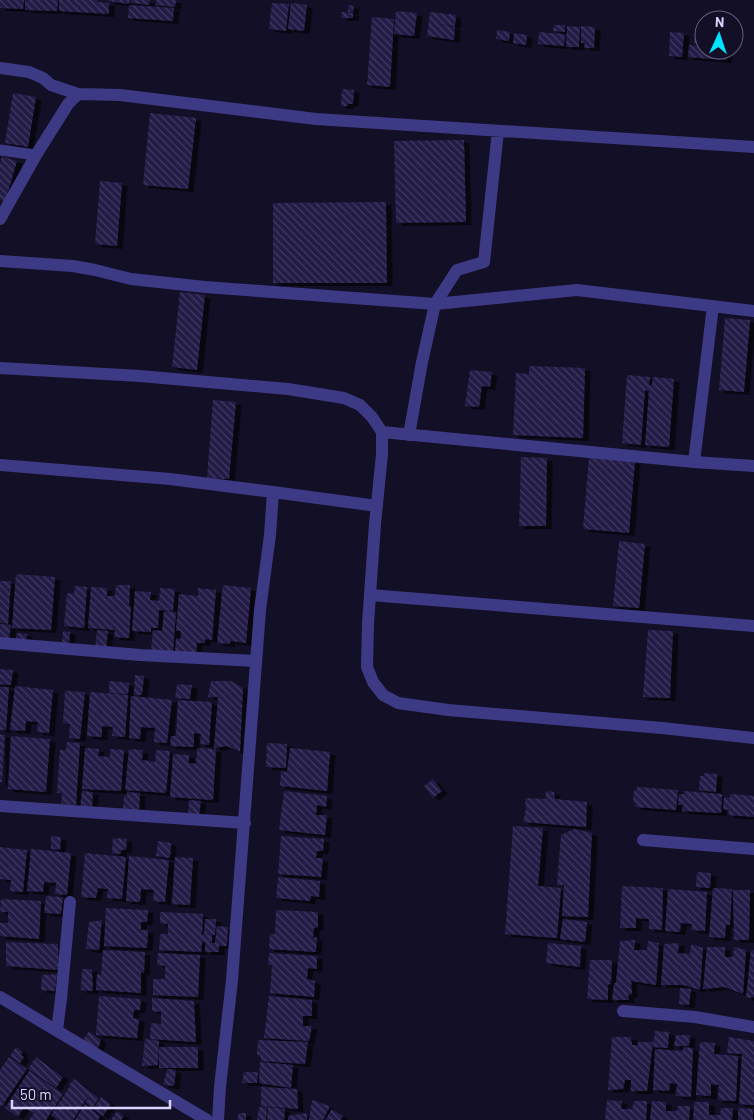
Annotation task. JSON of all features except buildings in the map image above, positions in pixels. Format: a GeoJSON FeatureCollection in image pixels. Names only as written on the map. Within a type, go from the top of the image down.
{"type":"FeatureCollection","features":[{"type":"Feature","properties":{"kind":"street"},"geometry":{"type":"LineString","coordinates":[[0,68],[29,72],[43,78],[51,85],[78,94],[120,95],[316,119],[754,147]]}},
{"type":"Feature","properties":{"kind":"street"},"geometry":{"type":"LineString","coordinates":[[0,219],[36,155],[68,104],[78,94]]}},
{"type":"Feature","properties":{"kind":"street"},"geometry":{"type":"LineString","coordinates":[[409,435],[435,304],[457,270],[484,262],[498,131]]}},
{"type":"Feature","properties":{"kind":"street"},"geometry":{"type":"LineString","coordinates":[[0,261],[73,266],[131,280],[435,304],[577,290],[754,311]]}},
{"type":"Feature","properties":{"kind":"street"},"geometry":{"type":"LineString","coordinates":[[694,462],[713,306]]}},
{"type":"Feature","properties":{"kind":"street"},"geometry":{"type":"LineString","coordinates":[[0,368],[140,376],[268,388],[344,398],[360,405],[372,417],[382,432],[382,454],[368,623],[367,668],[372,682],[383,696],[398,703],[448,710],[662,728],[754,738]]}},
{"type":"Feature","properties":{"kind":"street"},"geometry":{"type":"LineString","coordinates":[[382,432],[754,466]]}},
{"type":"Feature","properties":{"kind":"street"},"geometry":{"type":"LineString","coordinates":[[0,465],[170,479],[377,506]]}},
{"type":"Feature","properties":{"kind":"street"},"geometry":{"type":"LineString","coordinates":[[218,1120],[245,823],[260,610],[271,528],[273,492]]}},
{"type":"Feature","properties":{"kind":"street"},"geometry":{"type":"LineString","coordinates":[[370,594],[754,626]]}},
{"type":"Feature","properties":{"kind":"street"},"geometry":{"type":"LineString","coordinates":[[0,643],[256,661]]}},
{"type":"Feature","properties":{"kind":"street"},"geometry":{"type":"LineString","coordinates":[[0,806],[245,823]]}},
{"type":"Feature","properties":{"kind":"street"},"geometry":{"type":"LineString","coordinates":[[643,840],[754,849]]}},
{"type":"Feature","properties":{"kind":"street"},"geometry":{"type":"LineString","coordinates":[[57,1030],[70,902]]}},
{"type":"Feature","properties":{"kind":"street"},"geometry":{"type":"LineString","coordinates":[[0,997],[207,1120]]}},
{"type":"Feature","properties":{"kind":"street"},"geometry":{"type":"LineString","coordinates":[[623,1011],[695,1018],[754,1027]]}},
{"type":"Feature","properties":{"kind":"lane"},"geometry":{"type":"LineString","coordinates":[[0,150],[36,155]]}}]}
